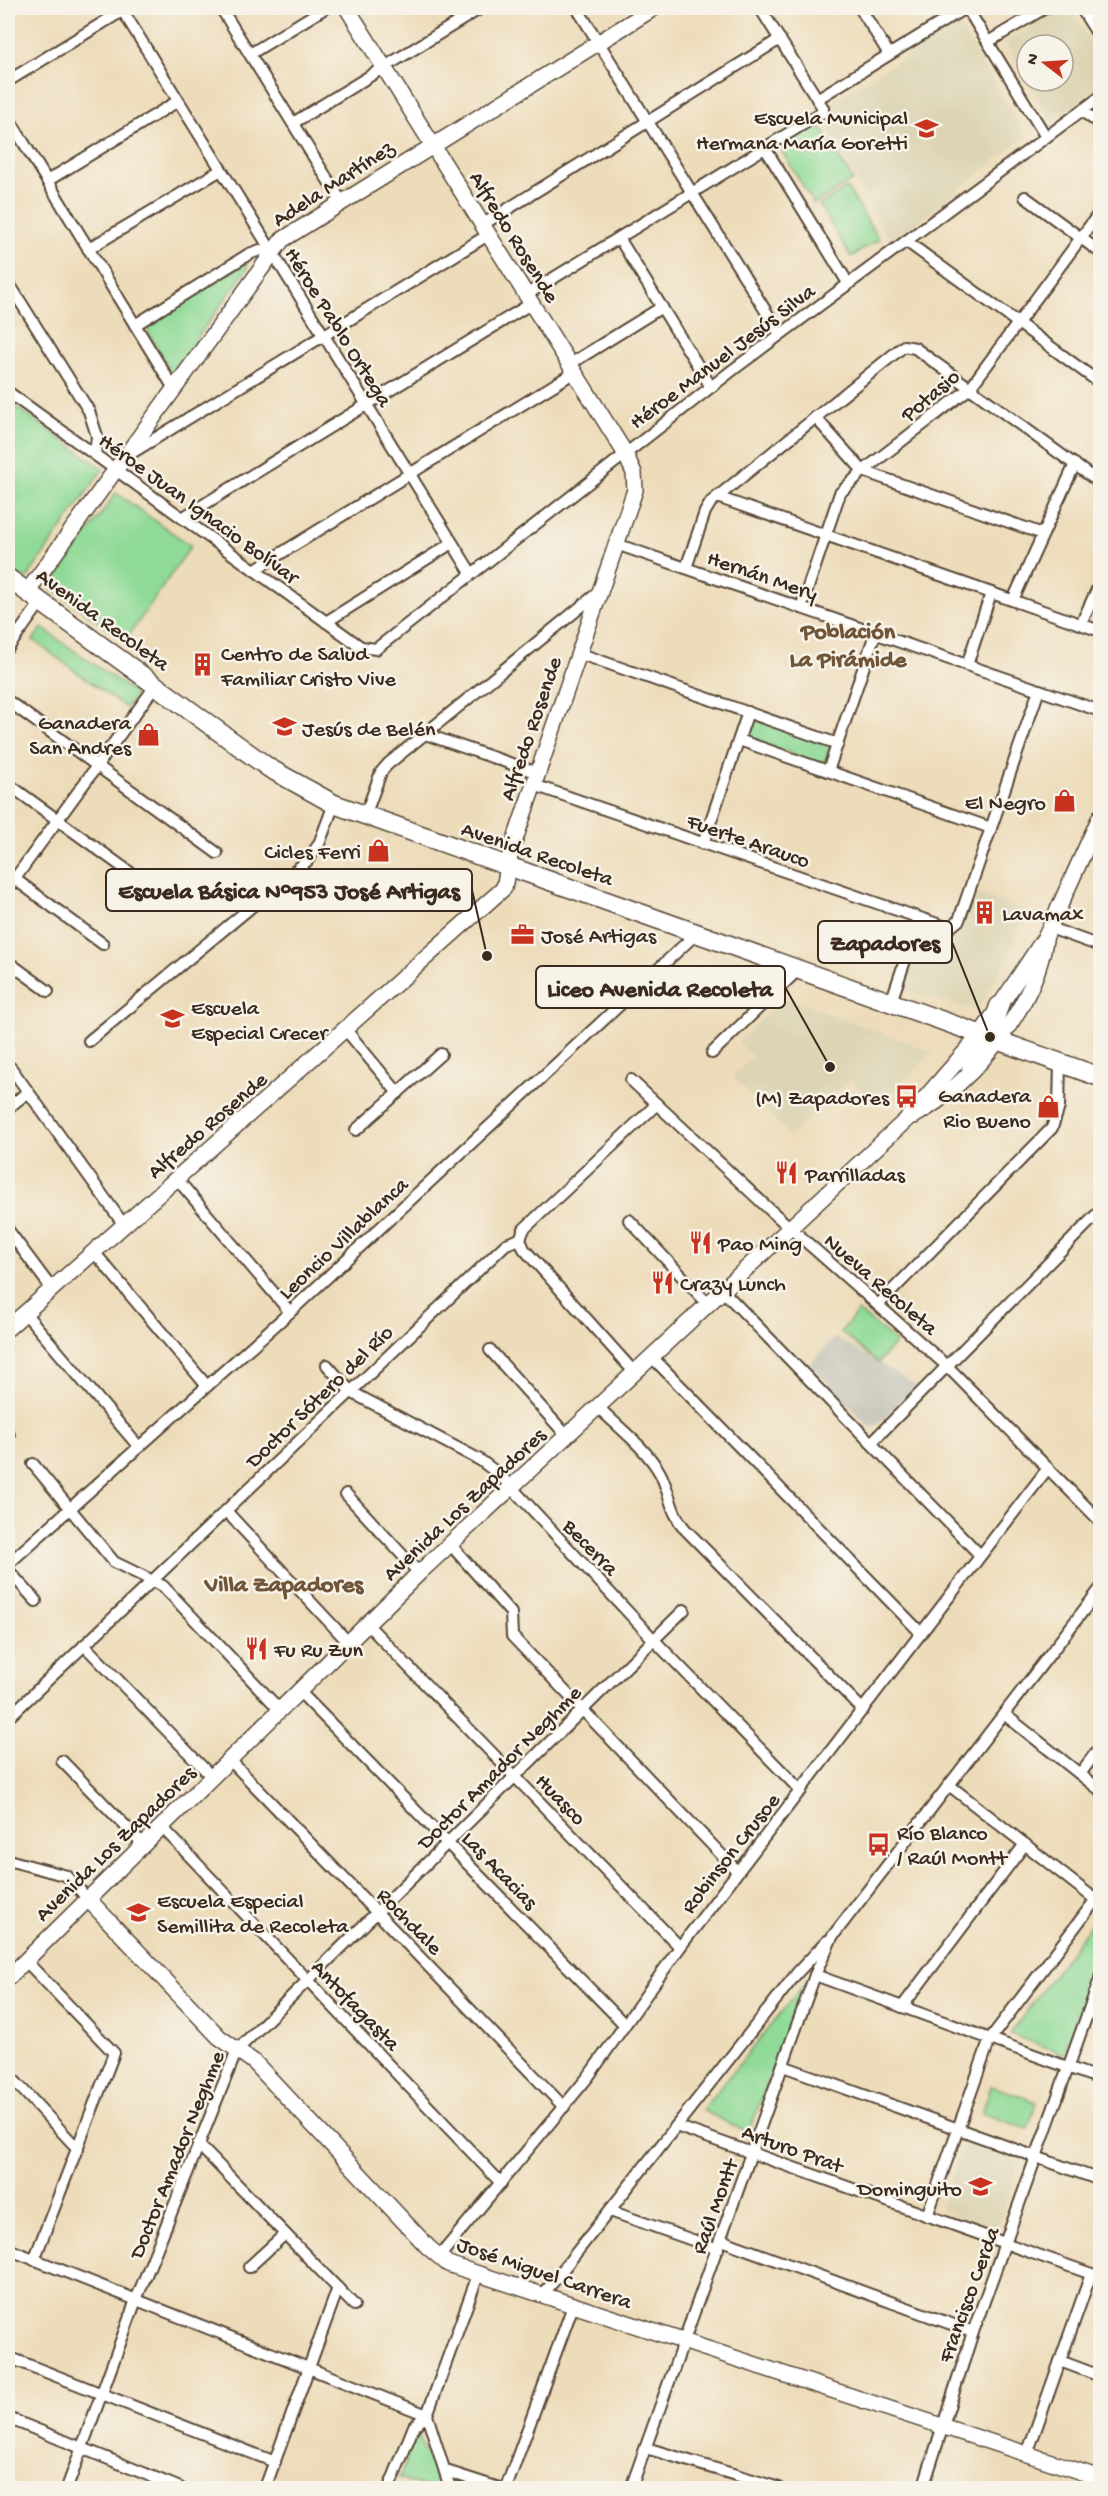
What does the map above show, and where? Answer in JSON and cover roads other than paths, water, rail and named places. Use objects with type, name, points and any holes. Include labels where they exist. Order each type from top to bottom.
[{"type":"main road","name":"Avenida Recoleta","points":[[8,578],[269,768],[334,804],[1101,1077]]},
{"type":"main road","points":[[999,1006],[993,1025],[993,1031],[999,1040]]},
{"type":"main road","points":[[971,1070],[983,1049],[981,1034]]},
{"type":"street","points":[[8,81],[123,8]]},
{"type":"street","name":"Héroe Pablo Ortega","points":[[123,8],[178,101],[471,573]]},
{"type":"street","points":[[221,8],[341,201]]},
{"type":"street","points":[[250,54],[325,8]]},
{"type":"street","name":"Alfredo Rosende","points":[[8,1328],[497,897],[506,882],[508,867],[536,779],[635,490],[634,473],[625,453],[347,8]]},
{"type":"street","points":[[293,123],[481,8]]},
{"type":"street","points":[[577,8],[780,334]]},
{"type":"street","name":"Adela Martínez","points":[[34,597],[117,464],[271,251],[294,230],[654,8]]},
{"type":"street","points":[[182,518],[366,405],[619,238],[824,111],[760,8]]},
{"type":"street","points":[[860,8],[889,54]]},
{"type":"street","points":[[817,99],[966,8],[1046,137]]},
{"type":"street","points":[[988,42],[1045,8]]},
{"type":"street","points":[[1081,8],[1101,39]]},
{"type":"street","points":[[117,464],[324,336],[648,122],[780,39]]},
{"type":"street","name":"Héroe Manuel Jesús Silva","points":[[371,650],[381,647],[471,573],[780,334],[1101,97]]},
{"type":"street","points":[[46,181],[178,101]]},
{"type":"street","points":[[1082,111],[1101,124]]},
{"type":"street","points":[[8,117],[173,387]]},
{"type":"street","points":[[765,148],[848,284]]},
{"type":"street","points":[[88,249],[222,170]]},
{"type":"street","points":[[1025,197],[1101,252]]},
{"type":"street","name":"Potasio","points":[[801,608],[840,493],[863,471],[970,388],[1020,324],[1101,212]]},
{"type":"street","points":[[619,238],[711,387]]},
{"type":"street","points":[[906,241],[1101,382]]},
{"type":"street","points":[[135,325],[249,254],[260,250],[271,251]]},
{"type":"street","points":[[8,282],[11,296],[89,411],[98,436],[95,455]]},
{"type":"street","points":[[254,570],[409,474],[662,307]]},
{"type":"street","points":[[686,568],[705,512],[717,497],[901,348],[908,345],[1101,483]]},
{"type":"street","name":"Héroe Juan Ignacio Bolívar","points":[[8,392],[95,455],[117,464],[182,518],[326,622],[361,646],[371,650]]},
{"type":"street","points":[[815,417],[863,471],[1043,534]]},
{"type":"street","points":[[1013,600],[1075,464]]},
{"type":"street","points":[[717,497],[1101,631]]},
{"type":"street","points":[[326,622],[452,543]]},
{"type":"street","name":"Hernán Mery","points":[[616,544],[1101,711]]},
{"type":"street","points":[[1081,624],[1101,583]]},
{"type":"street","points":[[365,816],[385,767],[599,591]]},
{"type":"street","points":[[966,665],[991,592]]},
{"type":"street","points":[[8,648],[34,597]]},
{"type":"street","points":[[828,771],[875,634]]},
{"type":"street","points":[[578,653],[837,744]]},
{"type":"street","points":[[103,944],[10,880],[156,685]]},
{"type":"street","points":[[739,740],[991,828],[1039,690]]},
{"type":"street","points":[[8,700],[217,853]]},
{"type":"street","points":[[703,844],[748,712]]},
{"type":"street","name":"Fuerte Arauco","points":[[425,735],[703,844],[946,928],[952,928],[959,920],[991,828]]},
{"type":"street","points":[[8,784],[157,892]]},
{"type":"street","points":[[89,1041],[307,861],[319,844],[334,804]]},
{"type":"street","name":"Avenida Los Zapadores","points":[[8,1978],[419,1573],[906,1120],[981,1034],[1048,932],[1095,843],[1101,817]]},
{"type":"street","points":[[891,1002],[919,919]]},
{"type":"street","points":[[1048,932],[1101,946]]},
{"type":"street","name":"Avenida Los Zapadores","points":[[906,1120],[928,1108],[971,1070],[999,1040],[1035,973],[1048,932]]},
{"type":"street","name":"Leoncio Villablanca","points":[[8,1564],[290,1312],[697,933]]},
{"type":"street","points":[[8,962],[48,991]]},
{"type":"street","points":[[712,1053],[799,969]]},
{"type":"street","points":[[346,1030],[398,1093]]},
{"type":"street","points":[[356,1130],[441,1054]]},
{"type":"street","points":[[878,1305],[1049,1132],[1059,1107],[1060,1062]]},
{"type":"street","points":[[10,1068],[124,1225]]},
{"type":"street","name":"Nueva Recoleta","points":[[631,1080],[790,1228],[947,1366],[1101,1521]]},
{"type":"street","points":[[8,1108],[28,1092]]},
{"type":"street","name":"Doctor Sótero del Río","points":[[8,1718],[507,1244],[520,1239],[524,1229],[657,1104]]},
{"type":"street","points":[[177,1179],[290,1312]]},
{"type":"street","points":[[871,1443],[1101,1211]]},
{"type":"street","points":[[629,1220],[708,1304]]},
{"type":"street","points":[[8,1230],[52,1289]]},
{"type":"street","points":[[520,1239],[524,1249],[635,1373]]},
{"type":"street","points":[[94,1252],[207,1386]]},
{"type":"street","points":[[723,1290],[981,1555]]},
{"type":"street","points":[[25,1313],[139,1447]]},
{"type":"street","points":[[490,1350],[567,1436]]},
{"type":"street","points":[[652,1357],[921,1633]]},
{"type":"street","name":"Becerra","points":[[327,1365],[351,1392],[480,1460],[500,1475],[510,1489],[801,1791]]},
{"type":"street","points":[[598,1407],[654,1464],[662,1478],[674,1515],[685,1529],[862,1710]]},
{"type":"street","points":[[33,1464],[114,1562],[163,1586],[279,1709]]},
{"type":"street","name":"Robinson Crusoe","points":[[439,2257],[564,2107],[737,1871],[1048,1468]]},
{"type":"street","points":[[346,1494],[419,1573]]},
{"type":"street","points":[[226,1511],[348,1642]]},
{"type":"street","points":[[450,1544],[511,1613],[512,1636],[737,1871]]},
{"type":"street","points":[[8,1570],[36,1601]]},
{"type":"street","name":"Raúl Montt","points":[[542,2296],[797,1973],[832,1937],[1101,1589]]},
{"type":"street","name":"Doctor Amador Neghme","points":[[67,2488],[136,2300],[237,2050],[684,1610]]},
{"type":"street","name":"Huasco","points":[[366,1624],[680,1947]]},
{"type":"street","points":[[84,1645],[212,1777]]},
{"type":"street","name":"Las Acacias","points":[[299,1691],[624,2024]]},
{"type":"street","points":[[1004,1714],[1101,1790]]},
{"type":"street","points":[[1080,1774],[1101,1747]]},
{"type":"street","name":"Rochdale","points":[[230,1760],[564,2107]]},
{"type":"street","points":[[62,1761],[142,1844]]},
{"type":"street","points":[[927,2216],[990,2039],[1098,1897],[949,1785]]},
{"type":"street","name":"Antofagasta","points":[[161,1826],[501,2183]]},
{"type":"street","points":[[902,2007],[1025,1844]]},
{"type":"street","name":"José Miguel Carrera","points":[[8,1860],[67,1876],[219,2037],[254,2062],[439,2257],[478,2275],[1101,2478]]},
{"type":"street","name":"Raúl Montt","points":[[632,2488],[815,1975],[832,1937]]},
{"type":"street","points":[[25,1960],[114,2053],[34,2260]]},
{"type":"street","points":[[815,1975],[1101,2079]]},
{"type":"street","name":"Francisco Cerda","points":[[923,2488],[973,2332],[1101,1979]]},
{"type":"street","points":[[783,2066],[1101,2180]]},
{"type":"street","points":[[8,2074],[78,2149]]},
{"type":"street","name":"Arturo Prat","points":[[676,2126],[1096,2276]]},
{"type":"street","points":[[198,2144],[354,2305]]},
{"type":"street","points":[[610,2211],[720,2244],[973,2332]]},
{"type":"street","points":[[249,2267],[285,2234]]},
{"type":"street","points":[[8,2249],[427,2415],[450,2488]]},
{"type":"street","points":[[390,2488],[414,2426],[427,2415],[478,2275]]},
{"type":"street","points":[[1027,2454],[1060,2361],[1096,2276]]},
{"type":"street","points":[[265,2488],[338,2288]]},
{"type":"street","points":[[506,2488],[573,2306]]},
{"type":"street","points":[[8,2357],[274,2462]]},
{"type":"street","points":[[1060,2361],[1101,2376]]},
{"type":"street","points":[[8,2418],[180,2488]]},
{"type":"street","points":[[646,2448],[779,2488]]},
{"type":"street","points":[[446,2470],[499,2488]]},
{"type":"place","name":"Escuela Municipal Hermana María Goretti","points":[[926,129]]},
{"type":"place","name":"Centro de Salud Familiar Cristo Vive","points":[[203,665]]},
{"type":"place","name":"Jesús de Belén","points":[[284,727]]},
{"type":"place","name":"Ganadera San Andres","points":[[149,734]]},
{"type":"place","name":"El Negro","points":[[1064,801]]},
{"type":"place","name":"Cicles Ferri","points":[[379,850]]},
{"type":"place","name":"Lavamax","points":[[984,912]]},
{"type":"place","name":"José Artigas","points":[[523,934]]},
{"type":"place","name":"Escuela Básica N°953 José Artigas","points":[[487,956]]},
{"type":"place","name":"Escuela Especial Crecer","points":[[173,1019]]},
{"type":"place","name":"Zapadores","points":[[990,1037]]},
{"type":"place","name":"Liceo Avenida Recoleta","points":[[830,1067]]},
{"type":"place","name":"(M) Zapadores","points":[[907,1096]]},
{"type":"place","name":"Ganadera Rio Bueno","points":[[1049,1107]]},
{"type":"place","name":"Parrilladas","points":[[787,1173]]},
{"type":"place","name":"Pao Ming","points":[[700,1242]]},
{"type":"place","name":"Crazy Lunch","points":[[662,1282]]},
{"type":"place","name":"Fu Ru Zun","points":[[256,1648]]},
{"type":"place","name":"Río Blanco / Raúl Montt","points":[[879,1844]]},
{"type":"place","name":"Escuela Especial Semillita de Recoleta","points":[[139,1912]]},
{"type":"place","name":"Dominguito","points":[[980,2187]]},
{"type":"district","name":"Población La Pirámide","points":[[848,644]]},
{"type":"district","name":"Villa Zapadores","points":[[284,1583]]}]
